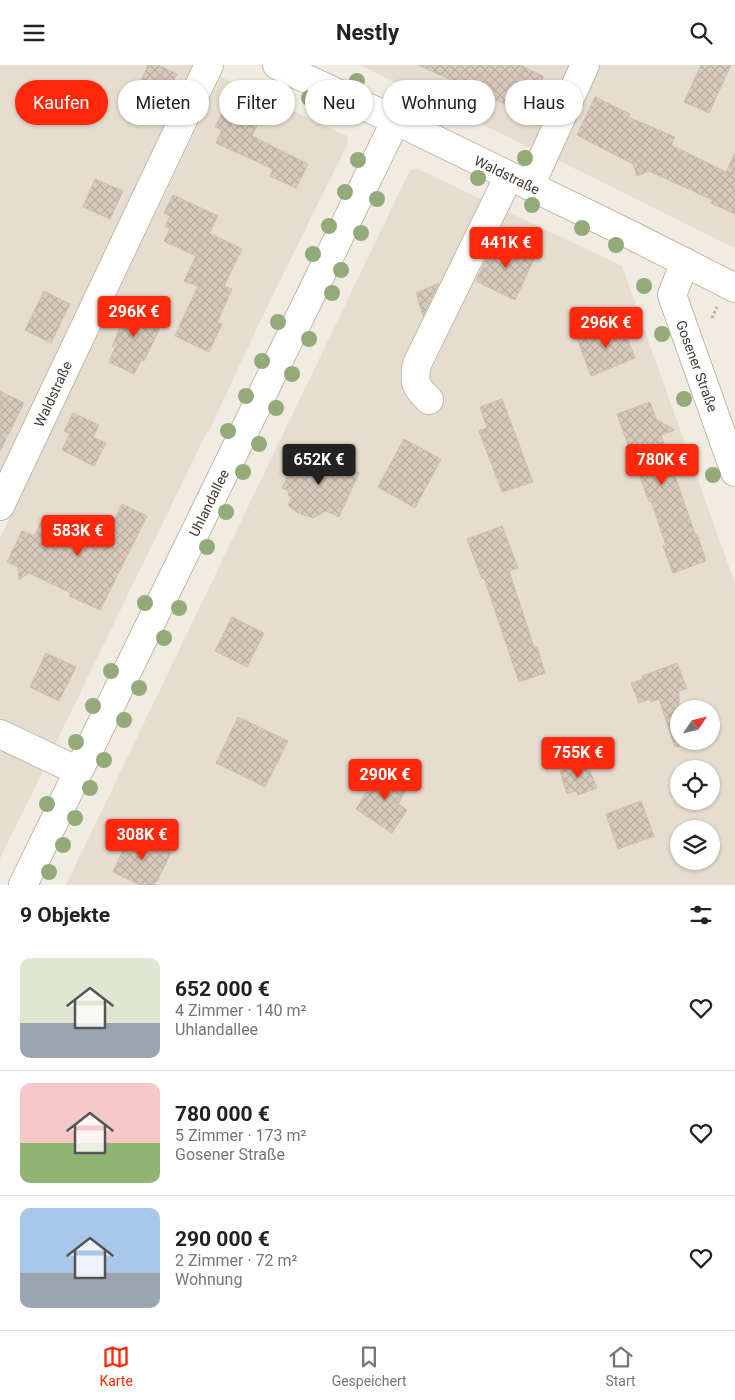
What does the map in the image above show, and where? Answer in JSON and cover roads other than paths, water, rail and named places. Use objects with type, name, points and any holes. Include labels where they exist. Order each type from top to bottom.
[{"type":"street","name":"Waldstraße","points":[[0,506],[209,65]]},
{"type":"street","name":"Waldstraße","points":[[278,65],[383,114]]},
{"type":"street","points":[[429,400],[418,389],[415,377],[417,364],[585,65]]},
{"type":"street","name":"Uhlandallee","points":[[23,885],[394,125]]},
{"type":"street","name":"Waldstraße","points":[[406,125],[735,288]]},
{"type":"street","name":"Gosener Straße","points":[[685,262],[672,295],[735,471]]},
{"type":"street","points":[[0,734],[78,771]]}]
